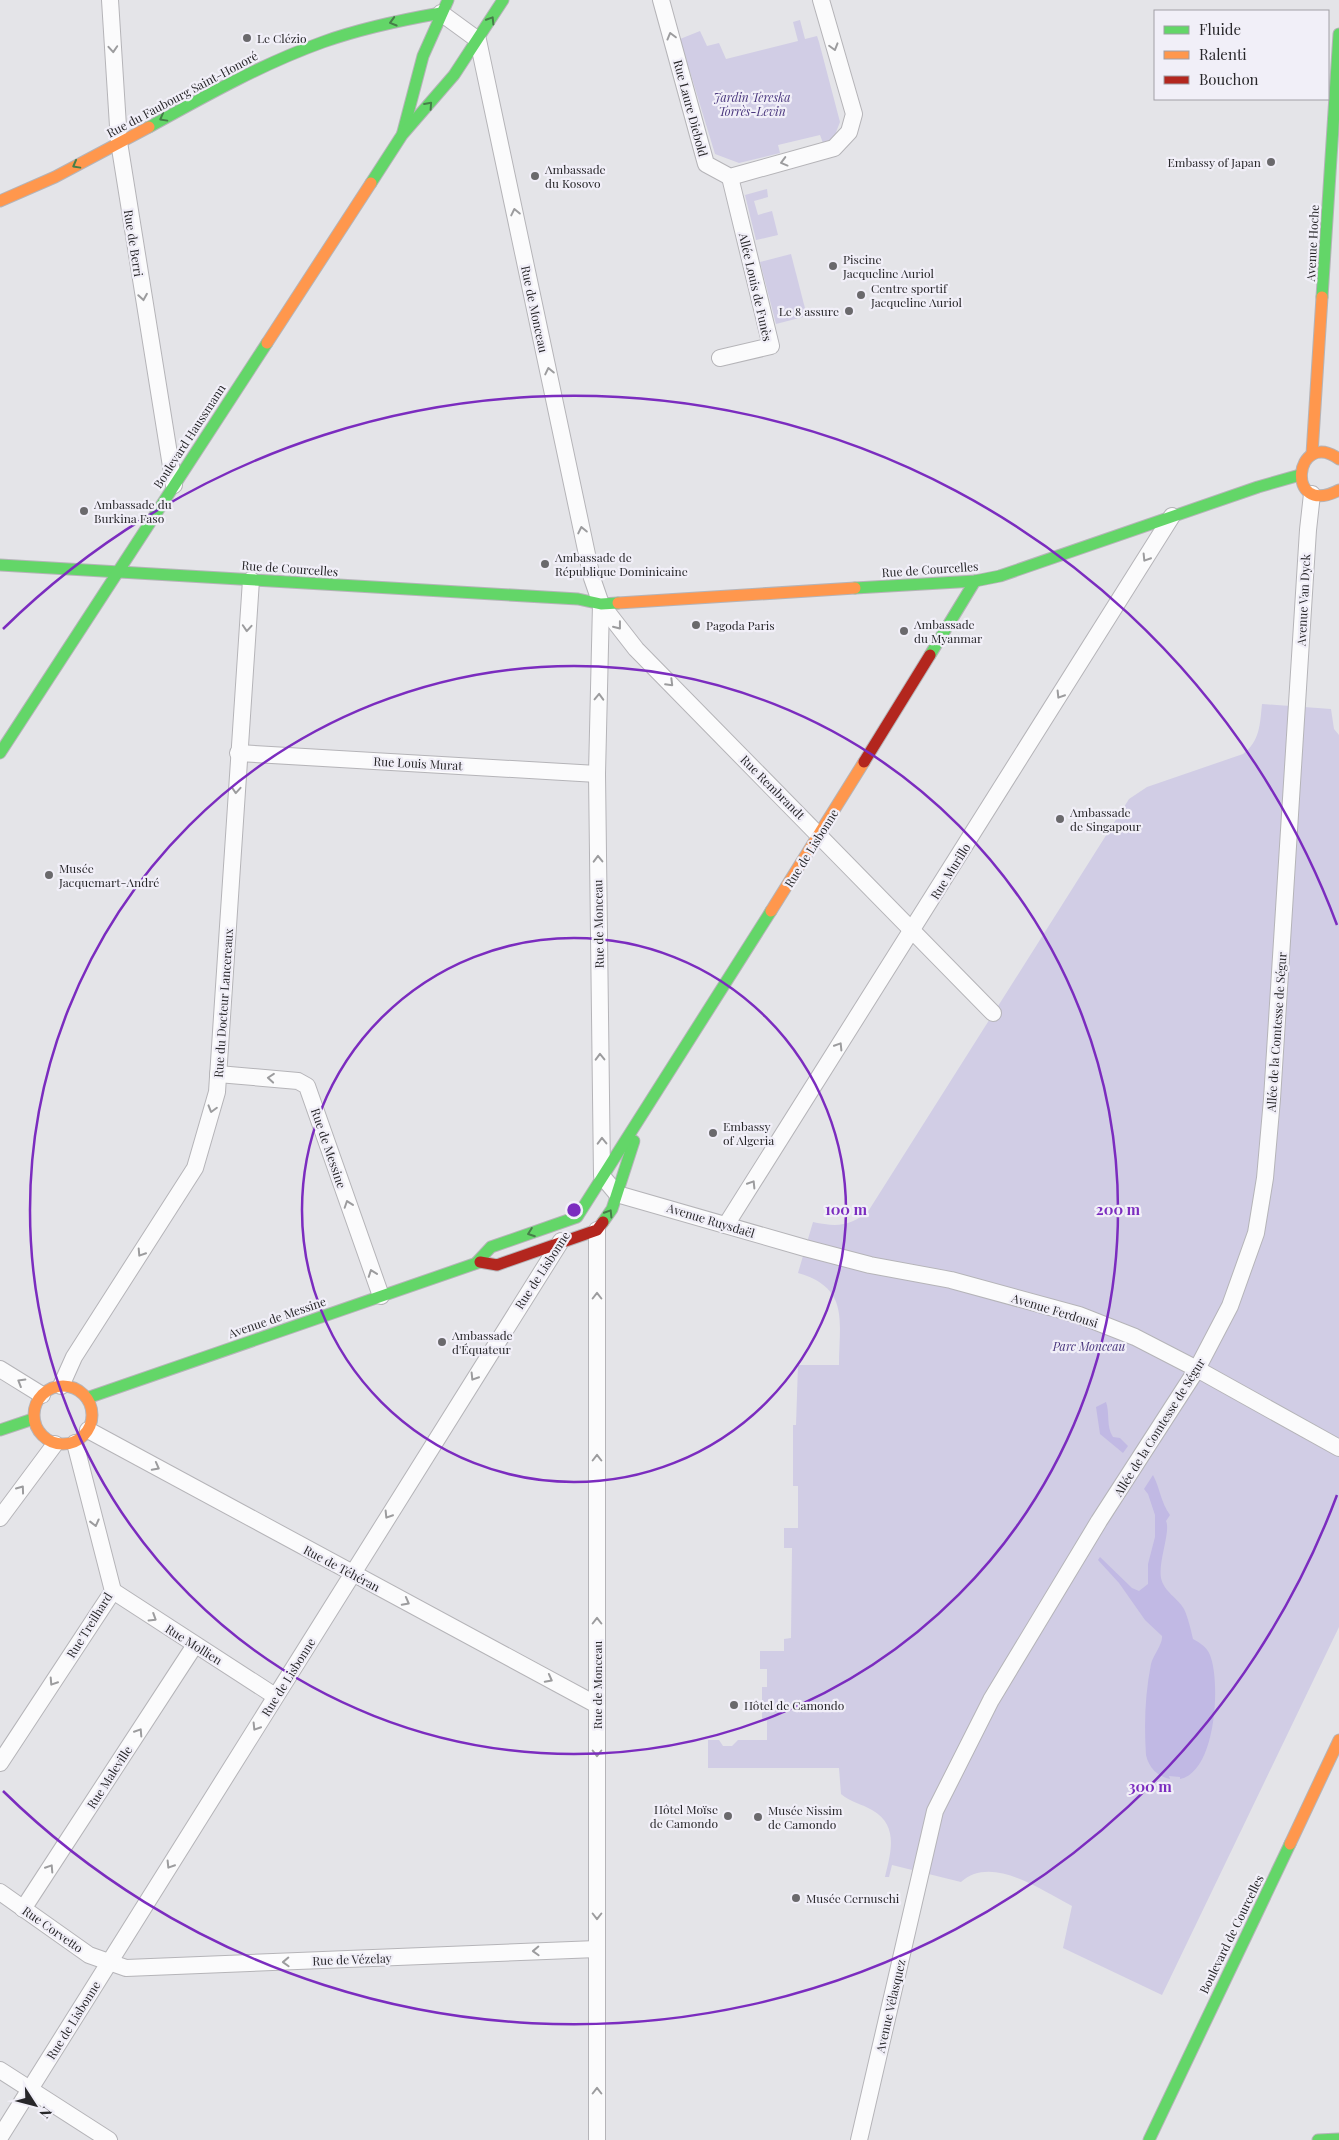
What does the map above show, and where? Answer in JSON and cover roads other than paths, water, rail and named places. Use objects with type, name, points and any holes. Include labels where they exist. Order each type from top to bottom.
[{"type":"street","name":"Rue de Berri","points":[[110,0],[119,142],[163,428],[174,485]]},
{"type":"street","name":"Boulevard Haussmann","points":[[0,753],[402,135],[449,83],[503,0]]},
{"type":"street","name":"Rue Laure Diebold","points":[[661,0],[706,164],[730,177]]},
{"type":"street","points":[[730,177],[834,148],[848,132],[854,114],[821,0]]},
{"type":"street","name":"Rue du Faubourg Saint-Honoré","points":[[0,201],[38,186],[234,80],[317,43],[444,6]]},
{"type":"street","name":"Boulevard Haussmann","points":[[402,135],[423,56],[444,6]]},
{"type":"street","points":[[444,6],[478,40]]},
{"type":"street","name":"Avenue Hoche","points":[[1312,454],[1339,34]]},
{"type":"street","name":"Rue de Monceau","points":[[478,40],[592,578],[601,604],[597,774],[602,1176]]},
{"type":"street","name":"Allée Louis de Funès","points":[[720,358],[771,346],[730,177]]},
{"type":"street","points":[[1339,459],[1326,452],[1312,454],[1302,464],[1300,475],[1304,487],[1312,494],[1327,497],[1339,490]]},
{"type":"street","name":"Rue de Courcelles","points":[[0,565],[578,600],[601,604],[976,581],[1000,576],[1172,516],[1300,475]]},
{"type":"street","name":"Avenue Van Dyck","points":[[1297,706],[1312,494]]},
{"type":"street","name":"Rue Murillo","points":[[726,1225],[1172,516]]},
{"type":"street","name":"Rue du Docteur Lancereaux","points":[[61,1386],[74,1358],[195,1168],[217,1092],[238,752],[252,580]]},
{"type":"street","name":"Rue de Lisbonne","points":[[0,2138],[576,1217],[820,835],[976,581]]},
{"type":"street","name":"Rue Rembrandt","points":[[601,604],[636,649],[993,1013]]},
{"type":"street","name":"Allée de la Comtesse de Ségur","points":[[921,1872],[935,1811],[991,1700],[1098,1522],[1198,1369],[1230,1306],[1256,1233],[1272,1099],[1297,706]]},
{"type":"street","name":"Rue Louis Murat","points":[[238,752],[597,774]]},
{"type":"street","name":"Rue de Messine","points":[[218,1074],[298,1081],[307,1086],[381,1296]]},
{"type":"street","name":"Rue de Lisbonne","points":[[597,1230],[612,1209],[643,1112]]},
{"type":"street","points":[[602,1176],[617,1194]]},
{"type":"street","name":"Avenue Ruysdaël","points":[[617,1194],[805,1248]]},
{"type":"street","name":"Avenue de Messine","points":[[87,1398],[477,1262],[491,1248],[576,1217]]},
{"type":"street","name":"Rue de Monceau","points":[[597,1230],[597,2140]]},
{"type":"street","name":"Avenue de Messine","points":[[477,1262],[497,1265],[597,1230]]},
{"type":"street","name":"Avenue Ferdousi","points":[[805,1248],[870,1265],[951,1280],[1078,1314],[1134,1337],[1198,1369],[1339,1448]]},
{"type":"street","points":[[0,1369],[42,1394]]},
{"type":"street","points":[[61,1386],[75,1388],[87,1398],[92,1413],[88,1430],[75,1443],[55,1444],[39,1434],[33,1419],[36,1402],[42,1394],[54,1387],[61,1386]]},
{"type":"street","points":[[0,1430],[33,1419]]},
{"type":"street","name":"Rue de Téhéran","points":[[88,1430],[597,1705]]},
{"type":"street","name":"Rue Treilhard","points":[[0,1763],[113,1592],[75,1443]]},
{"type":"street","points":[[0,1518],[55,1444]]},
{"type":"street","name":"Rue Mollien","points":[[113,1592],[275,1696]]},
{"type":"street","name":"Rue Maleville","points":[[24,1909],[195,1645]]},
{"type":"street","name":"Boulevard de Courcelles","points":[[1149,2140],[1339,1740]]},
{"type":"street","name":"Avenue Vélasquez","points":[[859,2140],[921,1872]]},
{"type":"street","name":"Rue Corvetto","points":[[0,1892],[89,1955],[108,1963]]},
{"type":"street","name":"Rue de Vézelay","points":[[108,1963],[126,1968],[597,1949]]},
{"type":"street","points":[[0,2070],[109,2140]]},
{"type":"street","points":[[1318,2140],[1339,2139]]},
{"type":"place","name":"Le Clézio","points":[[247,38]]},
{"type":"place","name":"Embassy of Japan","points":[[1271,162]]},
{"type":"place","name":"Ambassade du Kosovo","points":[[535,176]]},
{"type":"place","name":"Piscine Jacqueline Auriol","points":[[833,266]]},
{"type":"place","name":"Centre sportif Jacqueline Auriol","points":[[861,295]]},
{"type":"place","name":"Le 8 assure","points":[[849,311]]},
{"type":"place","name":"Ambassade du Burkina Faso","points":[[84,511]]},
{"type":"place","name":"Ambassade de République Dominicaine","points":[[545,564]]},
{"type":"place","name":"Pagoda Paris","points":[[696,625]]},
{"type":"place","name":"Ambassade du Myanmar","points":[[904,631]]},
{"type":"place","name":"Ambassade de Singapour","points":[[1060,819]]},
{"type":"place","name":"Musée Jacquemart-André","points":[[49,875]]},
{"type":"place","name":"Embassy of Algeria","points":[[713,1133]]},
{"type":"place","name":"Ambassade d'Équateur","points":[[442,1342]]},
{"type":"place","name":"Hôtel de Camondo","points":[[734,1705]]},
{"type":"place","name":"Hôtel Moïse de Camondo","points":[[728,1816]]},
{"type":"place","name":"Musée Nissim de Camondo","points":[[758,1817]]},
{"type":"place","name":"Musée Cernuschi","points":[[796,1898]]},
{"type":"park label","name":"Jardin Tereska Torrès-Levin","points":[[752,104]]},
{"type":"park label","name":"Parc Monceau","points":[[1089,1346]]}]
